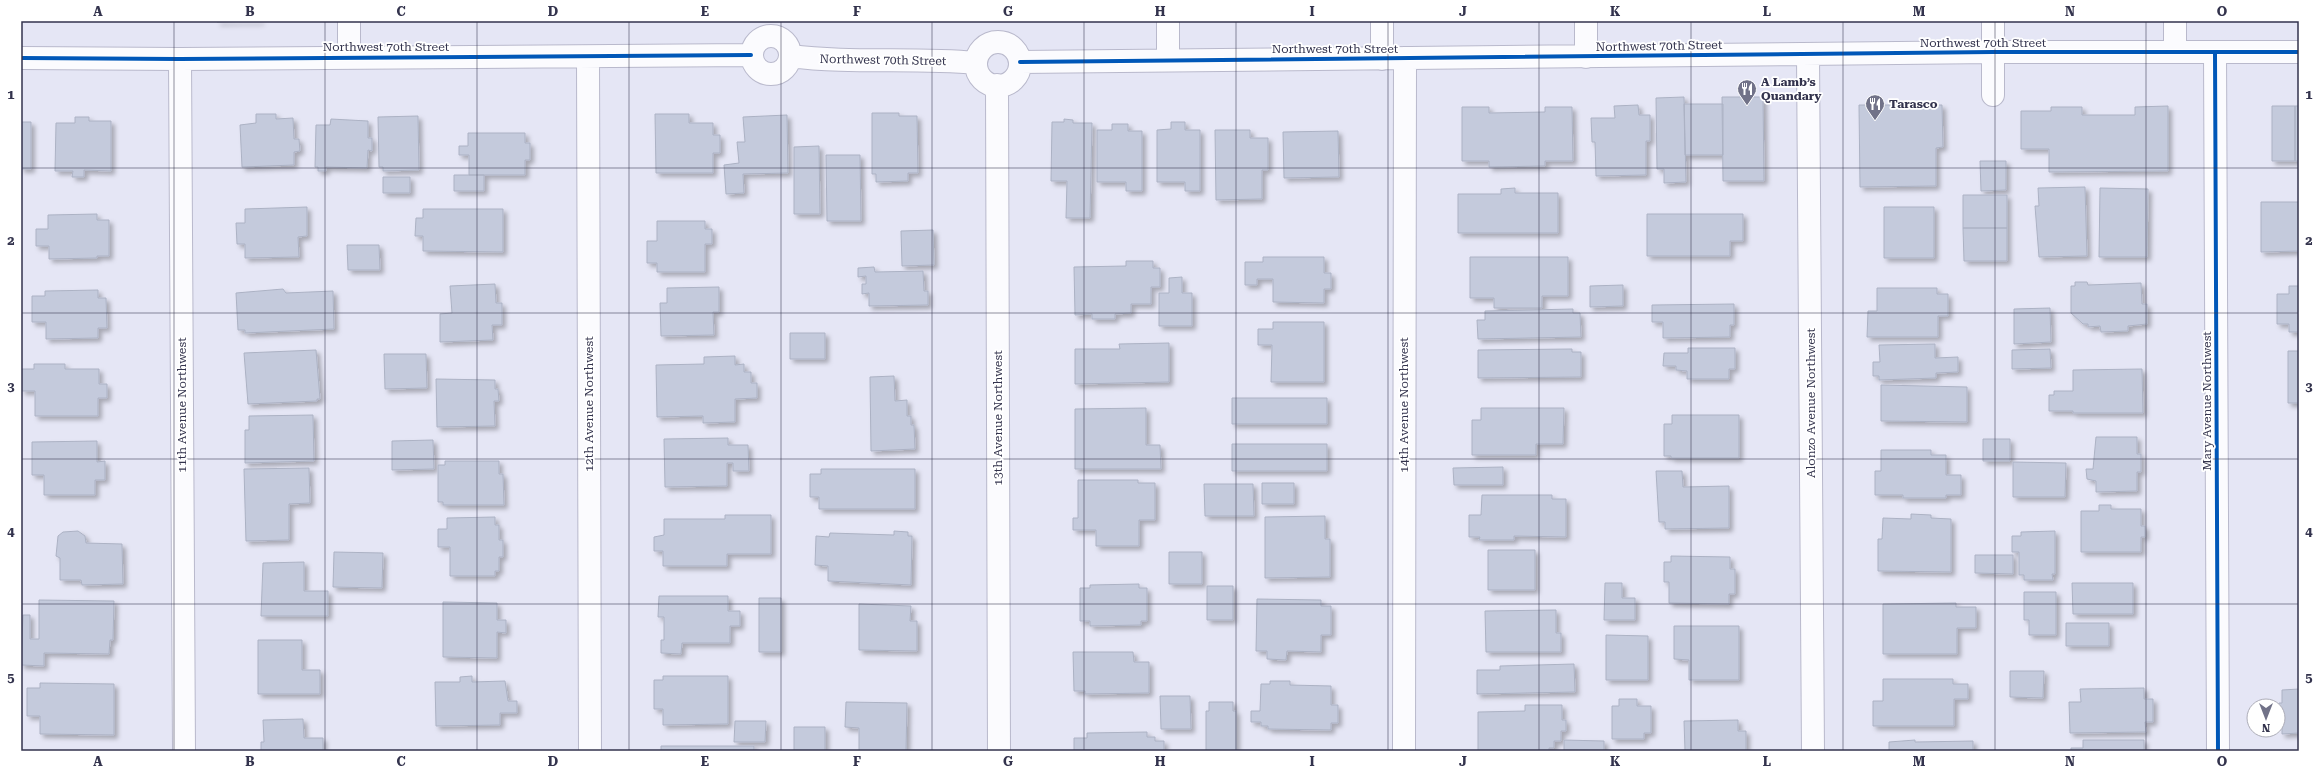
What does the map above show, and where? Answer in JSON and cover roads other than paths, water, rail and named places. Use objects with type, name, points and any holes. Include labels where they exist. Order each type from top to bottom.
[{"type":"street","points":[[349,21],[349,57]]},
{"type":"street","points":[[1168,21],[1168,60]]},
{"type":"street","points":[[1382,21],[1382,59]]},
{"type":"street","points":[[1586,21],[1586,57]]},
{"type":"street","points":[[1993,21],[1993,95]]},
{"type":"street","points":[[2175,21],[2175,52]]},
{"type":"street","points":[[770,28],[788,44],[790,56],[786,68],[774,74],[767,74],[756,67],[751,55],[755,43],[770,28]]},
{"type":"street","points":[[1000,42],[1012,47],[1017,52],[1020,62],[1018,73],[1014,79],[1008,83],[997,85],[986,82],[981,78],[976,63],[981,50],[986,45],[1000,42]]},
{"type":"street","name":"Northwest 70th Street","points":[[1020,62],[1993,52],[2299,52]]},
{"type":"street","name":"Mary Avenue Northwest","points":[[2215,52],[2218,751]]},
{"type":"street","name":"Northwest 70th Street","points":[[21,58],[588,58],[751,55]]},
{"type":"street","name":"Alonzo Avenue Northwest","points":[[1808,55],[1813,751]]},
{"type":"street","name":"Northwest 70th Street","points":[[790,56],[819,60],[949,60],[976,63]]},
{"type":"street","name":"12th Avenue Northwest","points":[[588,58],[590,751]]},
{"type":"street","name":"14th Avenue Northwest","points":[[1404,751],[1405,58]]},
{"type":"street","name":"11th Avenue Northwest","points":[[180,59],[184,751]]},
{"type":"street","name":"13th Avenue Northwest","points":[[997,85],[999,751]]},
{"type":"place","name":"A Lamb’s Quandary","points":[[1747,106]]},
{"type":"place","name":"Tarasco","points":[[1875,121]]}]
